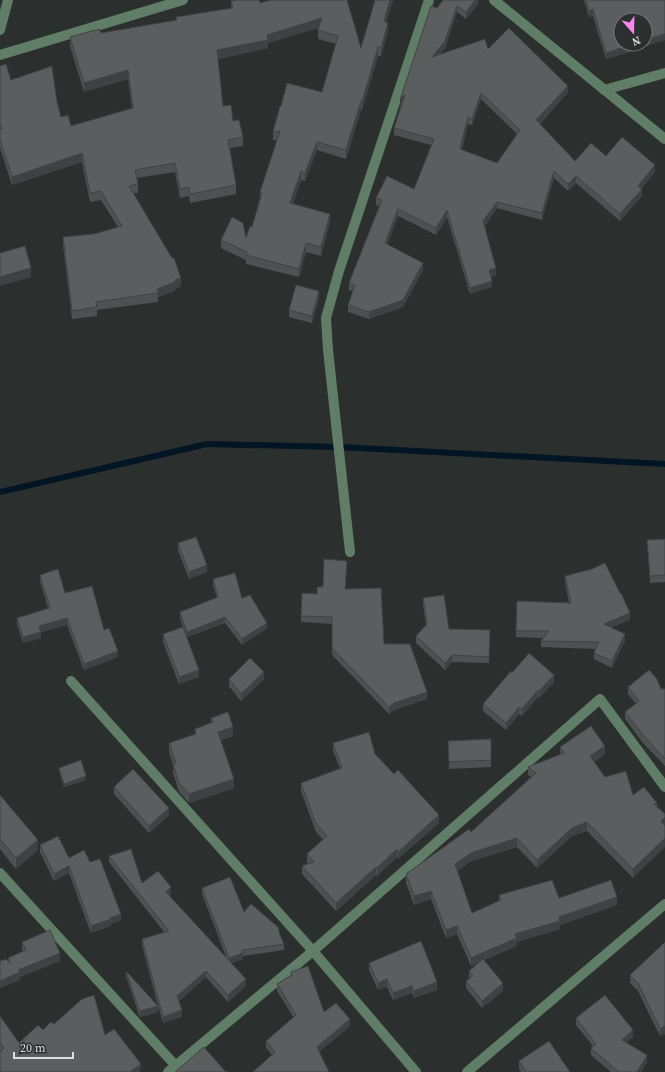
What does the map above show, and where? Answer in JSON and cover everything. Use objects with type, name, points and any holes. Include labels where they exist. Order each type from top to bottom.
[{"type":"street","points":[[0,30],[8,0]]},
{"type":"street","points":[[0,55],[183,0]]},
{"type":"street","points":[[350,552],[328,350],[326,318],[429,0]]},
{"type":"street","points":[[494,0],[665,139]]},
{"type":"street","points":[[604,90],[665,73]]},
{"type":"street","points":[[71,681],[313,951],[416,1072]]},
{"type":"street","points":[[0,873],[172,1069],[313,951],[600,699],[665,786]]},
{"type":"street","points":[[467,1072],[665,904]]},
{"type":"building","points":[[259,0],[260,3],[271,0],[347,0],[361,48],[375,0],[390,0],[384,21],[388,23],[381,48],[378,47],[346,150],[317,142],[305,173],[301,171],[290,203],[330,214],[321,247],[306,243],[299,269],[246,255],[247,252],[221,240],[232,217],[243,223],[246,238],[250,226],[252,227],[262,193],[260,192],[280,131],[273,132],[287,83],[322,92],[338,36],[318,30],[322,18],[267,35],[268,40],[217,50],[223,106],[231,105],[233,121],[239,120],[243,137],[228,140],[236,185],[190,194],[189,187],[180,189],[175,163],[135,170],[138,184],[129,186],[172,258],[174,258],[181,278],[157,289],[158,293],[96,302],[97,307],[72,311],[63,237],[94,234],[122,226],[101,191],[90,193],[82,153],[12,177],[0,140],[0,129],[2,129],[0,124],[0,66],[6,64],[11,80],[52,66],[57,102],[61,117],[68,115],[71,126],[133,108],[128,70],[84,83],[70,37],[99,29],[101,33],[177,20],[176,17],[233,8],[231,1]]},
{"type":"building","points":[[443,0],[475,0],[466,12],[457,6],[445,41],[432,57],[485,39],[488,49],[509,28],[568,86],[536,120],[575,161],[591,143],[606,156],[622,137],[655,165],[638,186],[642,189],[620,214],[576,176],[568,184],[554,171],[542,213],[497,202],[483,221],[496,268],[489,270],[492,281],[470,288],[447,210],[436,228],[398,209],[385,243],[423,263],[403,300],[369,312],[348,305],[355,285],[349,283],[382,200],[376,198],[387,176],[414,189],[434,139],[394,128],[405,94],[400,100],[431,6],[437,8]],"holes":[[[481,93],[520,130],[497,163],[460,149],[468,117],[472,119]]]},
{"type":"building","points":[[586,0],[665,0],[665,34],[653,38],[653,12],[613,12],[613,51],[606,53],[593,9],[589,11]]},
{"type":"building","points":[[25,246],[31,268],[0,277],[0,253]]},
{"type":"building","points":[[296,285],[319,291],[312,316],[289,310]]},
{"type":"building","points":[[196,537],[207,565],[189,572],[178,543]]},
{"type":"building","points":[[665,539],[665,575],[650,576],[647,540]]},
{"type":"building","points":[[324,559],[347,561],[345,589],[381,588],[384,644],[410,644],[427,692],[394,703],[389,707],[332,648],[332,617],[301,616],[302,593],[317,594],[317,587],[323,587]]},
{"type":"building","points":[[605,563],[630,613],[604,624],[625,634],[612,661],[594,653],[599,642],[541,641],[549,631],[516,631],[517,601],[571,603],[565,576],[592,569]]},
{"type":"building","points":[[58,569],[65,593],[92,586],[104,630],[109,628],[118,651],[84,664],[67,618],[39,626],[41,632],[23,637],[17,618],[50,608],[40,575]]},
{"type":"building","points":[[235,573],[242,598],[250,595],[267,623],[242,639],[225,617],[187,632],[180,612],[218,597],[213,579]]},
{"type":"building","points":[[444,595],[449,629],[490,630],[489,657],[452,655],[445,663],[416,636],[427,624],[423,598]]},
{"type":"building","points":[[183,627],[199,670],[179,677],[163,634]]},
{"type":"building","points":[[529,653],[554,675],[539,691],[538,690],[522,709],[519,707],[506,723],[483,704],[511,671],[512,673]]},
{"type":"building","points":[[250,658],[264,672],[241,694],[229,679]]},
{"type":"building","points":[[649,670],[657,679],[661,689],[665,689],[665,759],[625,712],[639,701],[628,687]]},
{"type":"building","points":[[228,712],[233,727],[218,732],[234,779],[189,794],[179,783],[173,764],[176,763],[169,743],[196,734],[195,729],[213,722],[211,718]]},
{"type":"building","points":[[591,726],[605,746],[590,756],[605,777],[626,771],[633,795],[644,787],[657,803],[654,804],[665,814],[665,817],[661,821],[665,826],[665,838],[633,869],[587,822],[572,828],[537,860],[517,838],[471,853],[455,864],[472,913],[501,900],[499,895],[552,880],[559,898],[611,880],[617,897],[559,917],[560,921],[515,934],[517,938],[471,958],[457,926],[446,930],[431,891],[414,896],[406,874],[469,829],[471,832],[536,773],[528,767],[564,753],[560,747]]},
{"type":"building","points":[[369,732],[375,754],[394,774],[398,770],[439,815],[398,852],[397,849],[336,903],[302,866],[314,862],[307,854],[327,836],[316,824],[301,783],[342,768],[333,743]]},
{"type":"building","points":[[491,739],[491,760],[449,762],[448,741]]},
{"type":"building","points":[[81,760],[86,776],[64,784],[59,768]]},
{"type":"building","points":[[133,769],[169,808],[149,826],[114,787]]},
{"type":"building","points":[[0,795],[38,840],[16,858],[0,839]]},
{"type":"building","points":[[58,836],[69,858],[84,850],[90,862],[100,859],[121,914],[91,926],[69,866],[54,874],[40,845]]},
{"type":"building","points":[[131,849],[142,883],[158,871],[171,887],[166,892],[246,979],[228,995],[206,971],[177,996],[182,1010],[163,1017],[142,939],[169,931],[109,856]]},
{"type":"building","points":[[230,877],[244,912],[251,904],[278,927],[284,944],[242,950],[243,953],[229,958],[202,888]]},
{"type":"building","points":[[50,930],[60,953],[18,970],[20,972],[0,981],[0,961],[6,959],[11,964],[8,958],[26,950],[22,942]]},
{"type":"building","points":[[421,941],[437,982],[414,991],[412,986],[393,993],[387,979],[378,983],[369,963]]},
{"type":"building","points":[[665,942],[665,1026],[660,1029],[638,983],[630,975]]},
{"type":"building","points":[[483,959],[503,983],[482,1001],[466,981],[473,976],[469,971]]},
{"type":"building","points":[[308,966],[324,1012],[336,1003],[350,1019],[317,1047],[329,1072],[253,1072],[275,1052],[266,1041],[296,1015],[277,984],[292,975],[291,972]]},
{"type":"building","points":[[126,971],[158,1006],[139,1010]]},
{"type":"building","points":[[94,995],[105,1035],[114,1029],[141,1064],[130,1072],[0,1072],[0,1052],[4,1048],[0,1043],[0,1016],[19,1043],[38,1025],[43,1030],[51,1022],[54,1024],[82,999]]},
{"type":"building","points":[[605,995],[633,1030],[622,1040],[647,1055],[637,1072],[619,1072],[591,1048],[596,1044],[576,1018]]},
{"type":"building","points":[[549,1041],[570,1072],[526,1072],[519,1061]]},
{"type":"building","points":[[204,1047],[226,1072],[175,1072]]},
{"type":"waterway","points":[[0,492],[207,444],[337,447]]},
{"type":"waterway","points":[[340,447],[665,464]]}]
